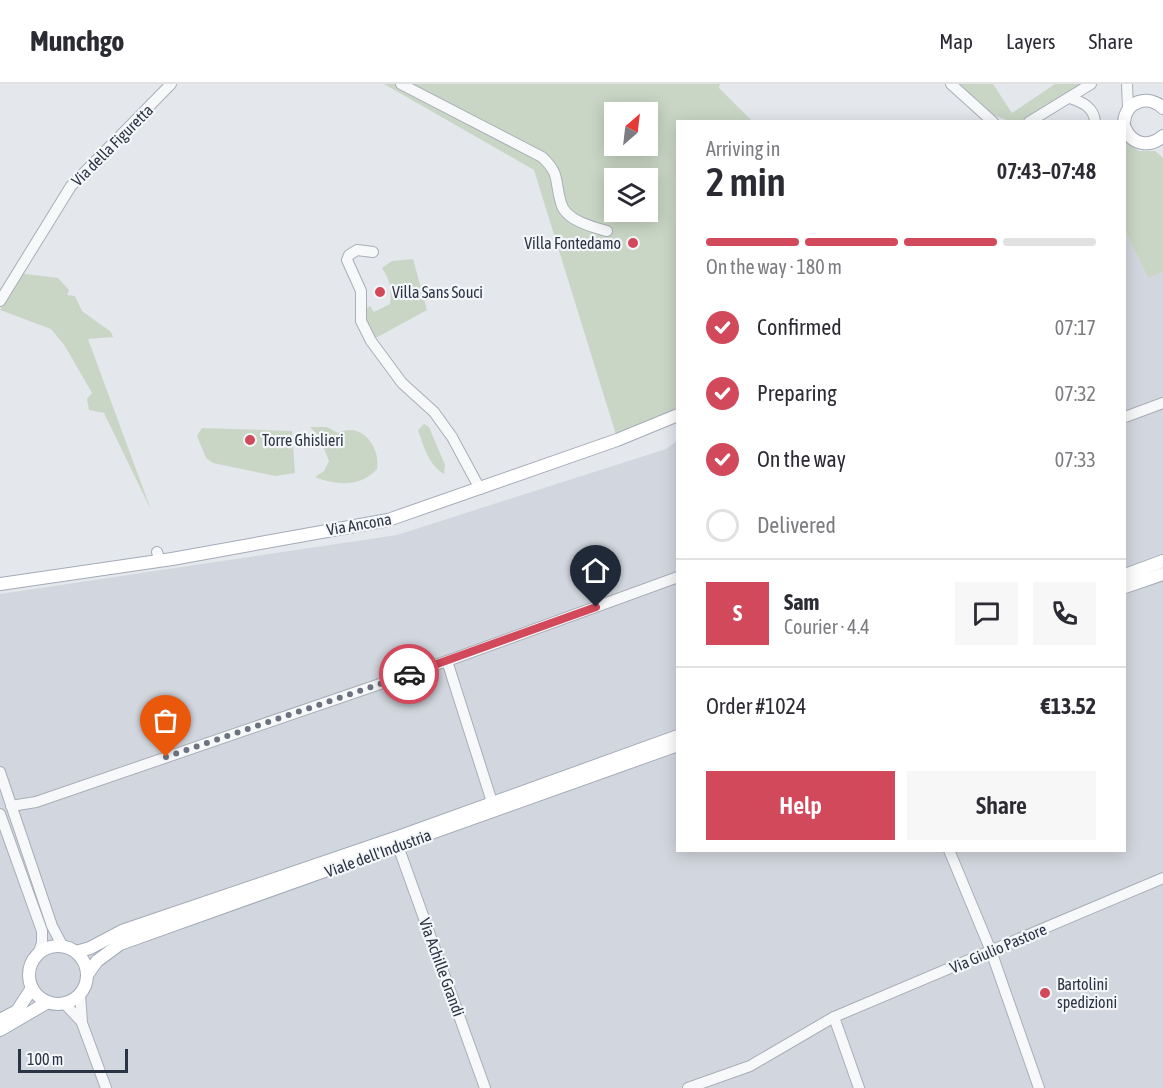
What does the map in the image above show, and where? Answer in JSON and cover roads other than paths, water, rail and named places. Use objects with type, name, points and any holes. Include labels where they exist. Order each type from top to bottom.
[{"type":"main road","points":[[1125,120],[1128,109],[1133,104],[1146,100],[1162,106]]},
{"type":"main road","points":[[1126,133],[1141,143],[1152,143],[1163,136]]},
{"type":"main road","points":[[1152,143],[1163,150]]},
{"type":"main road","name":"Via Ancona","points":[[0,586],[158,556],[388,520],[480,489],[676,416]]},
{"type":"main road","points":[[1126,575],[1163,561]]},
{"type":"main road","points":[[1126,587],[1163,574]]},
{"type":"main road","name":"Viale dell'Industria","points":[[76,952],[90,948],[122,931],[401,836],[676,737]]},
{"type":"main road","name":"Viale dell'Industria","points":[[87,975],[97,961],[120,944],[676,746]]},
{"type":"main road","points":[[0,1020],[16,1011],[32,988],[30,970],[38,954],[46,949],[63,947],[76,952],[82,958],[87,975],[80,994],[64,1003],[48,1002],[0,1030]]},
{"type":"main road","points":[[32,988],[48,1002]]},
{"type":"street","name":"Via della Figuretta","points":[[0,301],[17,268],[71,186],[171,84]]},
{"type":"street","points":[[401,84],[542,157],[554,168],[561,205],[573,218],[607,231]]},
{"type":"street","points":[[951,84],[991,120]]},
{"type":"street","points":[[1032,120],[1091,84]]},
{"type":"street","points":[[1127,84],[1146,100]]},
{"type":"street","points":[[1127,84],[1128,109]]},
{"type":"street","points":[[1070,98],[1088,107],[1094,120]]},
{"type":"street","points":[[373,252],[357,250],[348,255],[347,260],[361,291],[361,321],[371,341],[402,383],[434,411],[452,437],[480,489]]},
{"type":"street","points":[[1126,417],[1163,403]]},
{"type":"street","points":[[13,810],[447,661],[676,578]]},
{"type":"street","points":[[447,661],[492,802]]},
{"type":"street","points":[[0,772],[52,926],[63,947]]},
{"type":"street","points":[[1,817],[42,931],[42,943],[38,954]]},
{"type":"street","name":"Via Achille Grandi","points":[[398,846],[485,1088]]},
{"type":"street","points":[[950,852],[991,951],[1039,1088]]},
{"type":"street","name":"Via Giulio Pastore","points":[[688,1088],[750,1066],[834,1017],[1163,878]]},
{"type":"street","points":[[80,994],[82,1023],[106,1088]]},
{"type":"street","points":[[64,1003],[82,1023]]},
{"type":"street","points":[[834,1017],[859,1088]]},
{"type":"place","name":"Villa Fontedamo","points":[[633,243]]},
{"type":"place","name":"Villa Sans Souci","points":[[380,292]]},
{"type":"place","name":"Torre Ghislieri","points":[[250,440]]},
{"type":"place","name":"Bartolini spedizioni","points":[[1045,993]]}]
